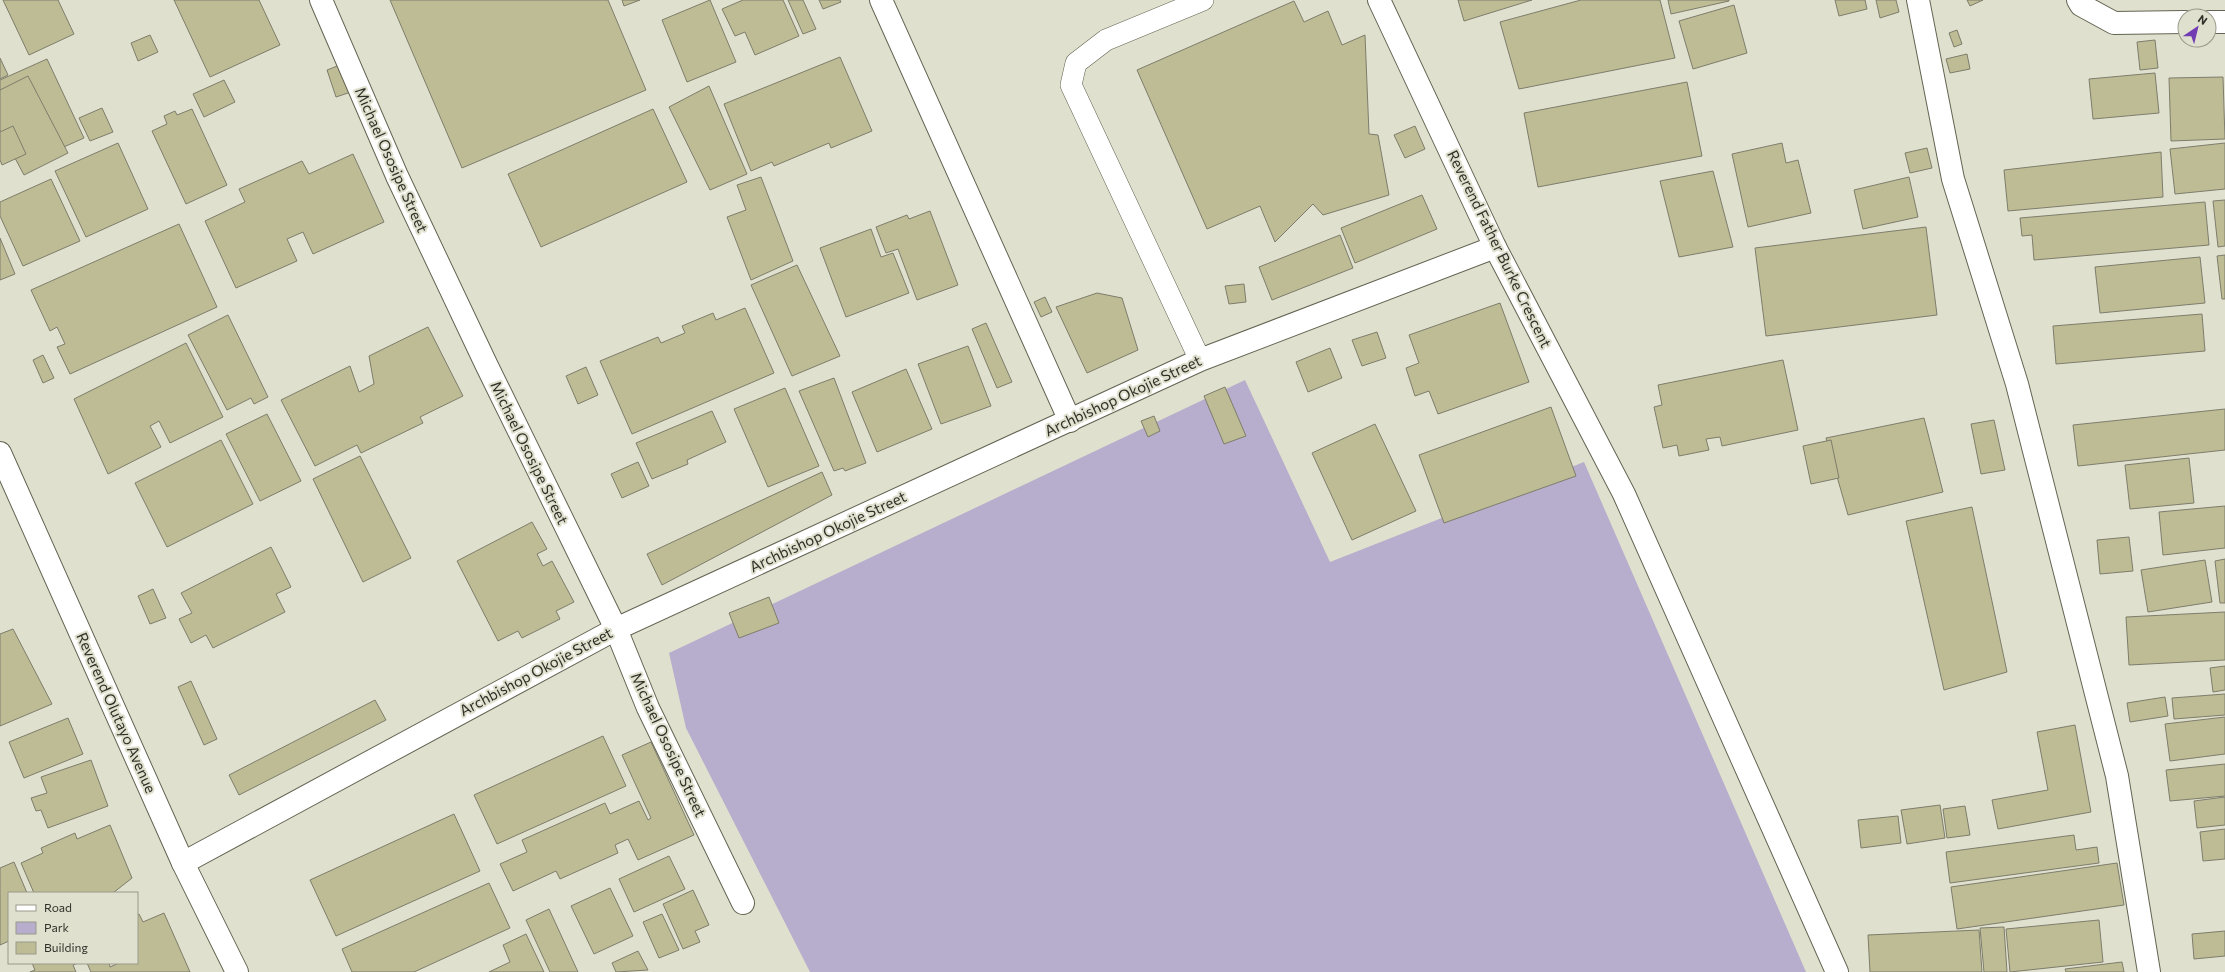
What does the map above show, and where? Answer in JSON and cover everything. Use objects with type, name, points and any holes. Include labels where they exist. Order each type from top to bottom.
[{"type":"street","name":"Michael Ososipe Street","points":[[321,0],[397,176],[486,364],[616,628],[648,708],[743,903]]},
{"type":"street","points":[[881,0],[1070,421]]},
{"type":"street","name":"Reverend Father Burke Crescent","points":[[1379,0],[1495,247],[1624,494],[1836,972]]},
{"type":"street","points":[[1918,0],[1953,179],[2019,391],[2117,776],[2149,972]]},
{"type":"street","points":[[2078,0],[2081,5],[2114,23],[2177,22]]},
{"type":"street","name":"Archbishop Okojie Street","points":[[183,863],[616,628],[1070,421],[1200,360],[1495,247]]},
{"type":"street","name":"Reverend Olutayo Avenue","points":[[0,453],[183,863],[236,972]]},
{"type":"lane","points":[[1200,360],[1071,85],[1076,63],[1106,40],[1203,0]]},
{"type":"green space","points":[[1245,380],[1330,562],[1584,462],[1806,972],[810,972],[686,728],[669,653]]},
{"type":"building","points":[[3,0],[58,0],[74,34],[29,55]]},
{"type":"building","points":[[174,0],[259,0],[280,45],[210,77]]},
{"type":"building","points":[[390,0],[608,0],[646,90],[462,168]]},
{"type":"building","points":[[622,0],[640,0],[624,6]]},
{"type":"building","points":[[710,0],[736,62],[687,82],[662,20]]},
{"type":"building","points":[[743,0],[783,0],[799,36],[755,55],[745,32],[735,36],[722,9]]},
{"type":"building","points":[[788,0],[803,0],[816,29],[803,34]]},
{"type":"building","points":[[819,0],[840,0],[841,2],[823,9]]},
{"type":"building","points":[[1458,0],[1532,0],[1464,21]]},
{"type":"building","points":[[1581,0],[1660,0],[1675,58],[1519,89],[1500,22]]},
{"type":"building","points":[[1668,0],[1729,0],[1729,1],[1671,14]]},
{"type":"building","points":[[1835,0],[1865,0],[1867,9],[1839,16]]},
{"type":"building","points":[[1876,0],[1896,0],[1899,12],[1880,18]]},
{"type":"building","points":[[1967,0],[1983,0],[1970,6]]},
{"type":"building","points":[[1294,1],[1304,22],[1328,11],[1342,45],[1365,35],[1369,134],[1378,135],[1389,195],[1323,215],[1313,204],[1275,242],[1260,206],[1207,229],[1137,70]]},
{"type":"building","points":[[1734,5],[1747,53],[1693,69],[1679,21]]},
{"type":"building","points":[[1957,30],[1962,44],[1954,47],[1949,33]]},
{"type":"building","points":[[150,35],[158,52],[138,61],[131,43]]},
{"type":"building","points":[[2155,40],[2158,68],[2140,70],[2137,42]]},
{"type":"building","points":[[1967,54],[1970,69],[1950,73],[1946,59]]},
{"type":"building","points":[[840,57],[872,131],[831,148],[829,143],[774,166],[772,162],[751,171],[724,104]]},
{"type":"building","points":[[0,58],[8,75],[0,79]]},
{"type":"building","points":[[47,59],[84,138],[57,150],[54,145],[30,156],[0,90],[0,80]]},
{"type":"building","points":[[345,63],[354,91],[336,97],[327,70]]},
{"type":"building","points":[[2155,73],[2159,113],[2093,119],[2089,79]]},
{"type":"building","points":[[28,76],[68,153],[24,175],[0,130],[0,90]]},
{"type":"building","points":[[2223,77],[2225,139],[2171,141],[2169,78]]},
{"type":"building","points":[[224,80],[235,102],[204,117],[193,94]]},
{"type":"building","points":[[1687,82],[1702,156],[1538,187],[1524,113]]},
{"type":"building","points":[[709,86],[747,174],[710,190],[669,107]]},
{"type":"building","points":[[102,108],[113,132],[90,141],[79,118]]},
{"type":"building","points":[[192,109],[227,185],[186,204],[152,131],[167,124],[164,116],[175,111],[177,115]]},
{"type":"building","points":[[653,109],[687,182],[541,247],[508,174]]},
{"type":"building","points":[[13,126],[26,154],[2,165],[0,160],[0,132]]},
{"type":"building","points":[[1415,126],[1425,149],[1405,158],[1394,135]]},
{"type":"building","points":[[118,143],[148,209],[86,237],[55,171]]},
{"type":"building","points":[[1782,143],[1786,163],[1798,160],[1811,213],[1748,227],[1732,154]]},
{"type":"building","points":[[2225,143],[2225,189],[2175,194],[2170,149]]},
{"type":"building","points":[[1927,148],[1932,168],[1910,173],[1905,153]]},
{"type":"building","points":[[2161,152],[2163,197],[2008,211],[2004,170]]},
{"type":"building","points":[[353,154],[384,222],[313,254],[303,232],[287,239],[297,261],[236,288],[205,221],[245,202],[239,189],[302,161],[309,174]]},
{"type":"building","points":[[1713,171],[1733,247],[1679,257],[1660,181]]},
{"type":"building","points":[[761,177],[793,261],[751,280],[727,217],[746,210],[737,185]]},
{"type":"building","points":[[1909,177],[1918,217],[1863,229],[1854,190]]},
{"type":"building","points":[[51,179],[80,241],[23,266],[0,216],[0,202]]},
{"type":"building","points":[[1422,195],[1437,229],[1355,263],[1341,228]]},
{"type":"building","points":[[2225,200],[2225,246],[2218,247],[2213,201]]},
{"type":"building","points":[[2205,202],[2209,245],[2034,260],[2032,235],[2022,236],[2020,218]]},
{"type":"building","points":[[930,211],[958,285],[917,300],[898,249],[886,253],[876,227],[907,215],[909,219]]},
{"type":"building","points":[[179,224],[217,307],[70,374],[57,347],[65,344],[57,327],[50,331],[31,290]]},
{"type":"building","points":[[1926,227],[1937,315],[1766,336],[1755,248]]},
{"type":"building","points":[[871,229],[881,257],[893,253],[909,293],[846,317],[820,248]]},
{"type":"building","points":[[1340,235],[1353,268],[1272,300],[1259,267]]},
{"type":"building","points":[[0,238],[15,274],[0,280]]},
{"type":"building","points":[[2225,255],[2225,299],[2222,299],[2217,256]]},
{"type":"building","points":[[2200,257],[2205,303],[2100,313],[2095,267]]},
{"type":"building","points":[[797,265],[840,356],[792,376],[751,285]]},
{"type":"building","points":[[1244,284],[1246,302],[1229,304],[1225,286]]},
{"type":"building","points":[[1097,293],[1122,298],[1138,350],[1087,373],[1056,307]]},
{"type":"building","points":[[1045,297],[1052,312],[1041,317],[1034,302]]},
{"type":"building","points":[[1500,303],[1529,382],[1438,414],[1429,391],[1415,396],[1406,368],[1419,363],[1409,335]]},
{"type":"building","points":[[745,308],[774,373],[632,434],[600,361],[658,337],[661,343],[685,333],[682,326],[713,313],[716,320]]},
{"type":"building","points":[[2202,314],[2205,351],[2056,364],[2053,326]]},
{"type":"building","points":[[228,315],[268,397],[254,404],[251,398],[227,410],[188,335]]},
{"type":"building","points":[[986,323],[1012,382],[997,388],[972,329]]},
{"type":"building","points":[[428,327],[463,396],[420,417],[423,423],[361,453],[357,445],[315,466],[281,400],[350,366],[359,392],[374,384],[369,356]]},
{"type":"building","points":[[1377,332],[1386,358],[1362,366],[1352,340]]},
{"type":"building","points":[[186,343],[223,417],[170,443],[159,421],[150,426],[161,447],[108,474],[74,399]]},
{"type":"building","points":[[968,346],[991,406],[941,424],[918,364]]},
{"type":"building","points":[[1330,348],[1342,378],[1308,392],[1296,362]]},
{"type":"building","points":[[43,355],[54,378],[43,383],[33,360]]},
{"type":"building","points":[[1783,360],[1798,430],[1722,446],[1720,437],[1706,439],[1709,450],[1679,456],[1677,445],[1663,448],[1654,407],[1662,405],[1658,385]]},
{"type":"building","points":[[586,367],[598,395],[578,404],[566,376]]},
{"type":"building","points":[[906,369],[932,429],[877,452],[852,392]]},
{"type":"building","points":[[834,378],[866,463],[845,471],[843,468],[834,471],[799,391]]},
{"type":"building","points":[[1225,387],[1246,436],[1224,444],[1204,396]]},
{"type":"building","points":[[785,388],[819,466],[768,487],[734,409]]},
{"type":"building","points":[[1551,407],[1576,476],[1444,523],[1419,455]]},
{"type":"building","points":[[2225,409],[2225,450],[2078,466],[2073,425]]},
{"type":"building","points":[[712,411],[726,442],[687,460],[688,464],[652,479],[636,443]]},
{"type":"building","points":[[267,414],[301,481],[260,501],[226,434]]},
{"type":"building","points":[[1154,416],[1160,431],[1148,437],[1141,421]]},
{"type":"building","points":[[1924,418],[1943,492],[1848,515],[1826,438]]},
{"type":"building","points":[[1994,420],[2005,470],[1981,474],[1971,424]]},
{"type":"building","points":[[1375,424],[1416,511],[1352,540],[1312,453]]},
{"type":"building","points":[[221,440],[253,504],[167,547],[135,483]]},
{"type":"building","points":[[1831,440],[1839,478],[1811,484],[1803,446]]},
{"type":"building","points":[[360,456],[411,558],[363,582],[313,479]]},
{"type":"building","points":[[2189,458],[2194,503],[2130,509],[2125,465]]},
{"type":"building","points":[[638,462],[649,486],[622,498],[611,474]]},
{"type":"building","points":[[822,472],[832,495],[662,585],[647,554]]},
{"type":"building","points":[[2225,506],[2225,548],[2163,555],[2159,512]]},
{"type":"building","points":[[1972,507],[2007,672],[1944,690],[1906,521]]},
{"type":"building","points":[[532,522],[547,549],[537,554],[543,566],[552,561],[574,602],[556,611],[560,619],[522,638],[518,631],[498,641],[457,561]]},
{"type":"building","points":[[2129,537],[2133,571],[2100,574],[2097,540]]},
{"type":"building","points":[[271,547],[291,587],[276,594],[285,612],[213,648],[206,635],[191,643],[179,619],[192,613],[181,593]]},
{"type":"building","points":[[2225,559],[2225,603],[2220,603],[2215,561]]},
{"type":"building","points":[[2205,560],[2212,602],[2148,612],[2141,570]]},
{"type":"building","points":[[153,589],[166,618],[150,624],[138,596]]},
{"type":"building","points":[[769,597],[779,623],[739,638],[729,613]]},
{"type":"building","points":[[2225,612],[2225,660],[2129,665],[2126,617]]},
{"type":"building","points":[[13,629],[52,704],[0,726],[0,634]]},
{"type":"building","points":[[2225,666],[2225,690],[2213,692],[2210,668]]},
{"type":"building","points":[[191,681],[217,739],[204,745],[178,687]]},
{"type":"building","points":[[2225,694],[2225,715],[2174,719],[2172,698]]},
{"type":"building","points":[[2165,697],[2168,716],[2130,722],[2127,703]]},
{"type":"building","points":[[375,700],[386,720],[239,795],[229,775]]},
{"type":"building","points":[[2225,717],[2225,754],[2170,761],[2165,724]]},
{"type":"building","points":[[68,718],[83,754],[24,778],[9,742]]},
{"type":"building","points":[[2075,725],[2091,812],[1998,829],[1992,800],[2048,790],[2037,732]]},
{"type":"building","points":[[603,736],[626,786],[497,844],[474,795]]},
{"type":"building","points":[[651,742],[694,835],[638,860],[628,839],[615,845],[618,853],[560,879],[556,871],[513,891],[500,864],[527,852],[522,840],[605,803],[610,814],[639,801],[648,820],[651,818],[622,755]]},
{"type":"building","points":[[91,760],[108,806],[48,828],[41,810],[36,811],[31,798],[47,793],[41,777]]},
{"type":"building","points":[[2225,764],[2225,796],[2170,801],[2166,770]]},
{"type":"building","points":[[2225,797],[2225,825],[2197,828],[2194,801]]},
{"type":"building","points":[[1940,805],[1945,838],[1907,844],[1901,810]]},
{"type":"building","points":[[1965,806],[1970,835],[1947,838],[1943,809]]},
{"type":"building","points":[[454,814],[480,871],[336,936],[310,880]]},
{"type":"building","points":[[1898,816],[1901,843],[1861,848],[1858,820]]},
{"type":"building","points":[[110,825],[132,878],[114,892],[34,892],[21,863],[43,853],[41,848],[75,833],[77,839]]},
{"type":"building","points":[[2225,829],[2225,859],[2203,861],[2200,832]]},
{"type":"building","points":[[2074,835],[2076,850],[2097,847],[2099,863],[1950,883],[1946,852]]},
{"type":"building","points":[[669,856],[685,889],[634,912],[619,879]]},
{"type":"building","points":[[14,862],[27,892],[8,892],[8,941],[0,945],[0,868]]},
{"type":"building","points":[[2117,863],[2124,905],[1957,929],[1951,887]]},
{"type":"building","points":[[489,883],[510,928],[414,972],[352,972],[342,949]]},
{"type":"building","points":[[610,888],[633,936],[594,954],[571,906]]},
{"type":"building","points":[[693,890],[709,925],[695,931],[700,942],[683,949],[663,904]]},
{"type":"building","points":[[549,909],[578,972],[550,972],[526,920]]},
{"type":"building","points":[[164,913],[190,972],[91,972],[87,964],[109,964],[110,967],[117,964],[138,964],[138,914],[143,922]]},
{"type":"building","points":[[662,914],[679,950],[659,958],[643,922]]},
{"type":"building","points":[[2099,920],[2103,962],[2010,972],[2006,929]]},
{"type":"building","points":[[2004,927],[2007,972],[1984,972],[1980,928]]},
{"type":"building","points":[[1979,930],[1982,972],[1870,972],[1868,935]]},
{"type":"building","points":[[2225,931],[2225,956],[2194,959],[2192,934]]},
{"type":"building","points":[[526,934],[544,972],[489,972],[510,962],[503,945]]},
{"type":"building","points":[[638,951],[648,970],[616,972],[612,963]]},
{"type":"building","points":[[2122,962],[2124,972],[2066,972],[2065,969]]},
{"type":"building","points":[[32,964],[76,964],[73,965],[76,972],[30,972],[35,970]]}]
